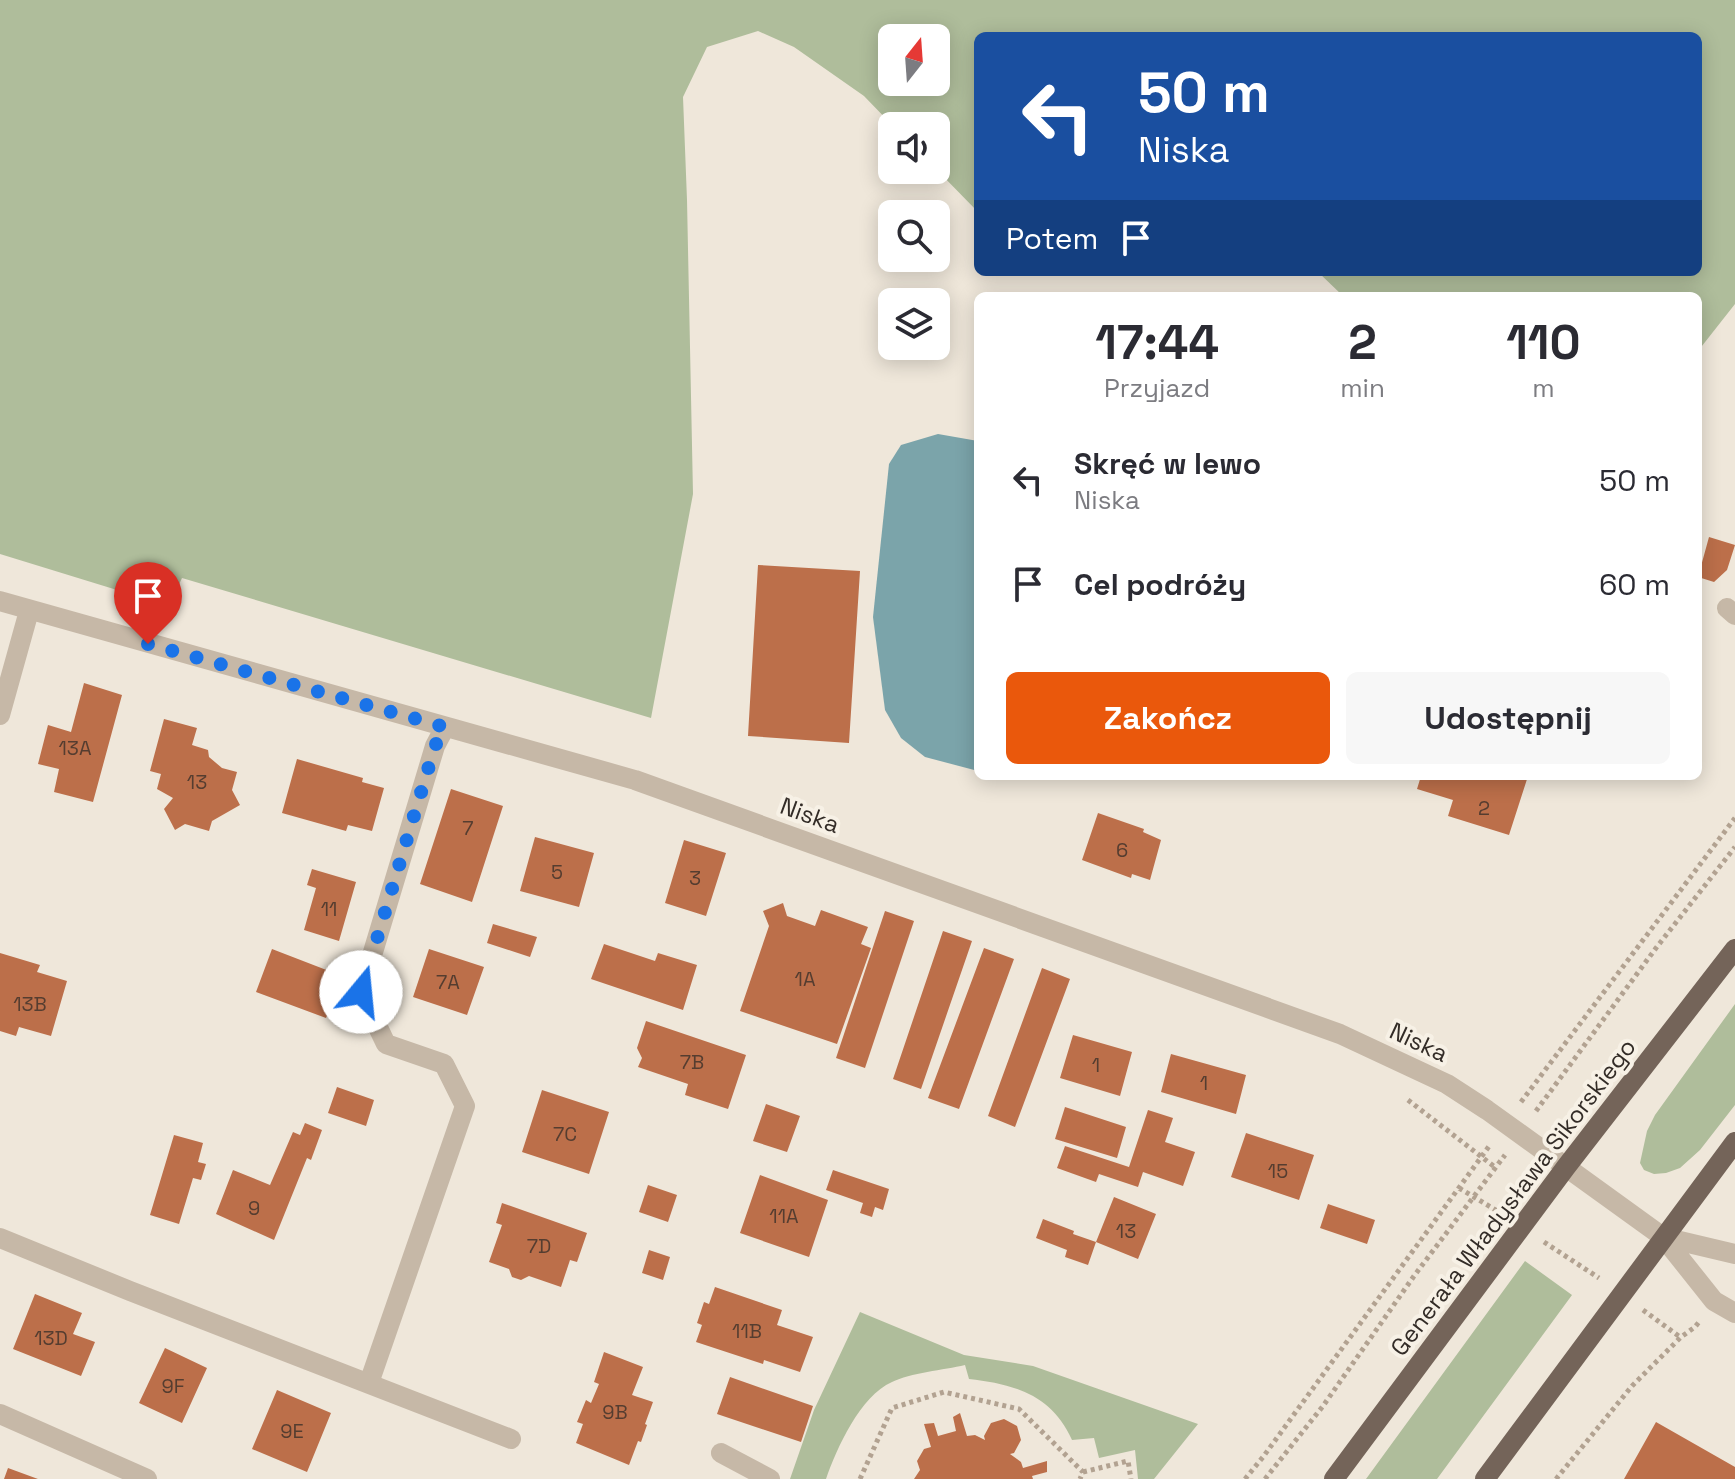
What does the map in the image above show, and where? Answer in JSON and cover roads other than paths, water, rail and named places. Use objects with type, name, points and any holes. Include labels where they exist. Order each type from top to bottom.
[{"type":"main road","name":"Generała Władysława Sikorskiego","points":[[1334,1479],[1566,1167],[1735,949]]},
{"type":"main road","points":[[1485,1479],[1735,1142]]},
{"type":"street","name":"Niska","points":[[0,601],[635,780],[1326,1028],[1447,1084],[1663,1237]]},
{"type":"street","points":[[0,715],[29,611]]},
{"type":"street","points":[[369,1383],[465,1106],[444,1064],[386,1044],[361,992],[435,746],[445,727]]},
{"type":"street","points":[[1663,1237],[1735,1254]]},
{"type":"street","points":[[1663,1237],[1714,1301],[1735,1313]]},
{"type":"street","points":[[0,1238],[511,1439]]},
{"type":"street","points":[[0,1414],[147,1479]]},
{"type":"street","points":[[721,1453],[770,1479]]},
{"type":"water","points":[[938,434],[974,440],[974,770],[925,757],[901,738],[885,710],[873,617],[889,464],[901,445]]}]
